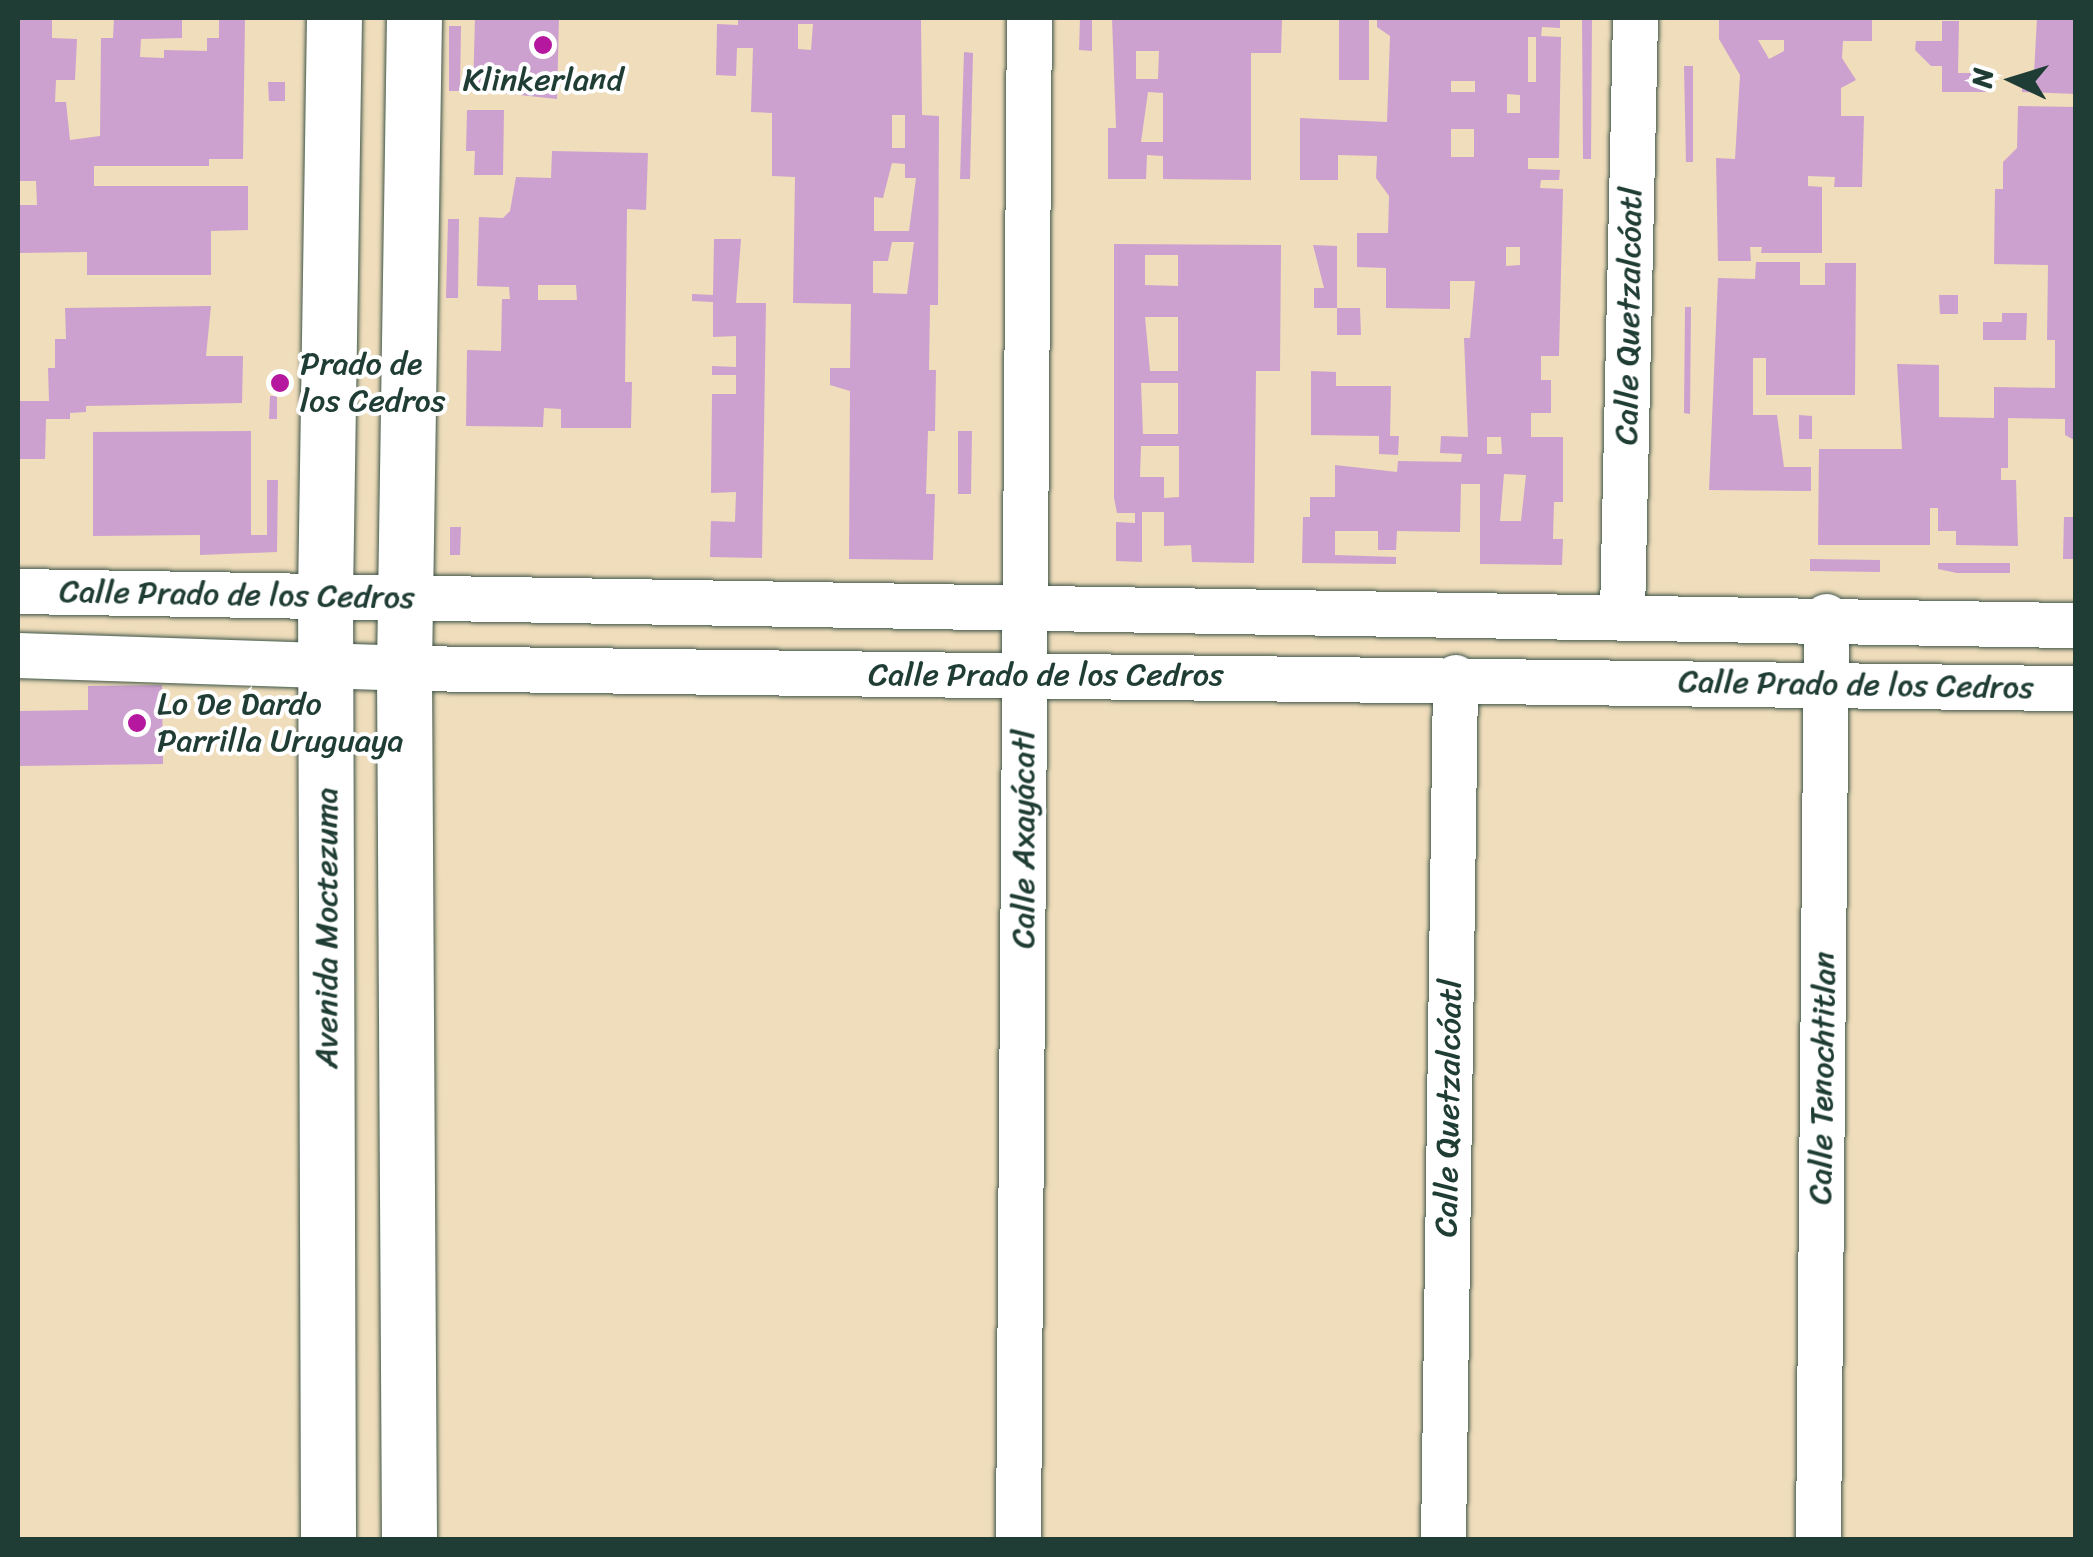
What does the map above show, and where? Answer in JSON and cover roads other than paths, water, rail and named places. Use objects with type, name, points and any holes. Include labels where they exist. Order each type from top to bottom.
[{"type":"street","name":"Avenida Moctezuma","points":[[328,1540],[325,596],[334,18]]},
{"type":"street","points":[[409,1540],[404,668],[414,18]]},
{"type":"street","name":"Calle Axayácatl","points":[[1018,1540],[1029,18]]},
{"type":"street","name":"Calle Quetzalcóatl","points":[[1622,614],[1635,18]]},
{"type":"street","name":"Calle Prado de los Cedros","points":[[18,590],[405,599],[1026,603],[1826,616],[2076,624]]},
{"type":"street","name":"Calle Tenochtitlan","points":[[1818,1540],[1826,616]]},
{"type":"street","name":"Calle Prado de los Cedros","points":[[18,655],[404,668],[1455,677],[2076,688]]},
{"type":"street","name":"Calle Quetzalcóatl","points":[[1444,1540],[1455,677]]},
{"type":"place","name":"Klinkerland","points":[[543,45]]},
{"type":"place","name":"Prado de los Cedros","points":[[280,383]]},
{"type":"place","name":"Lo De Dardo Parrilla Uruguaya","points":[[137,723]]}]
